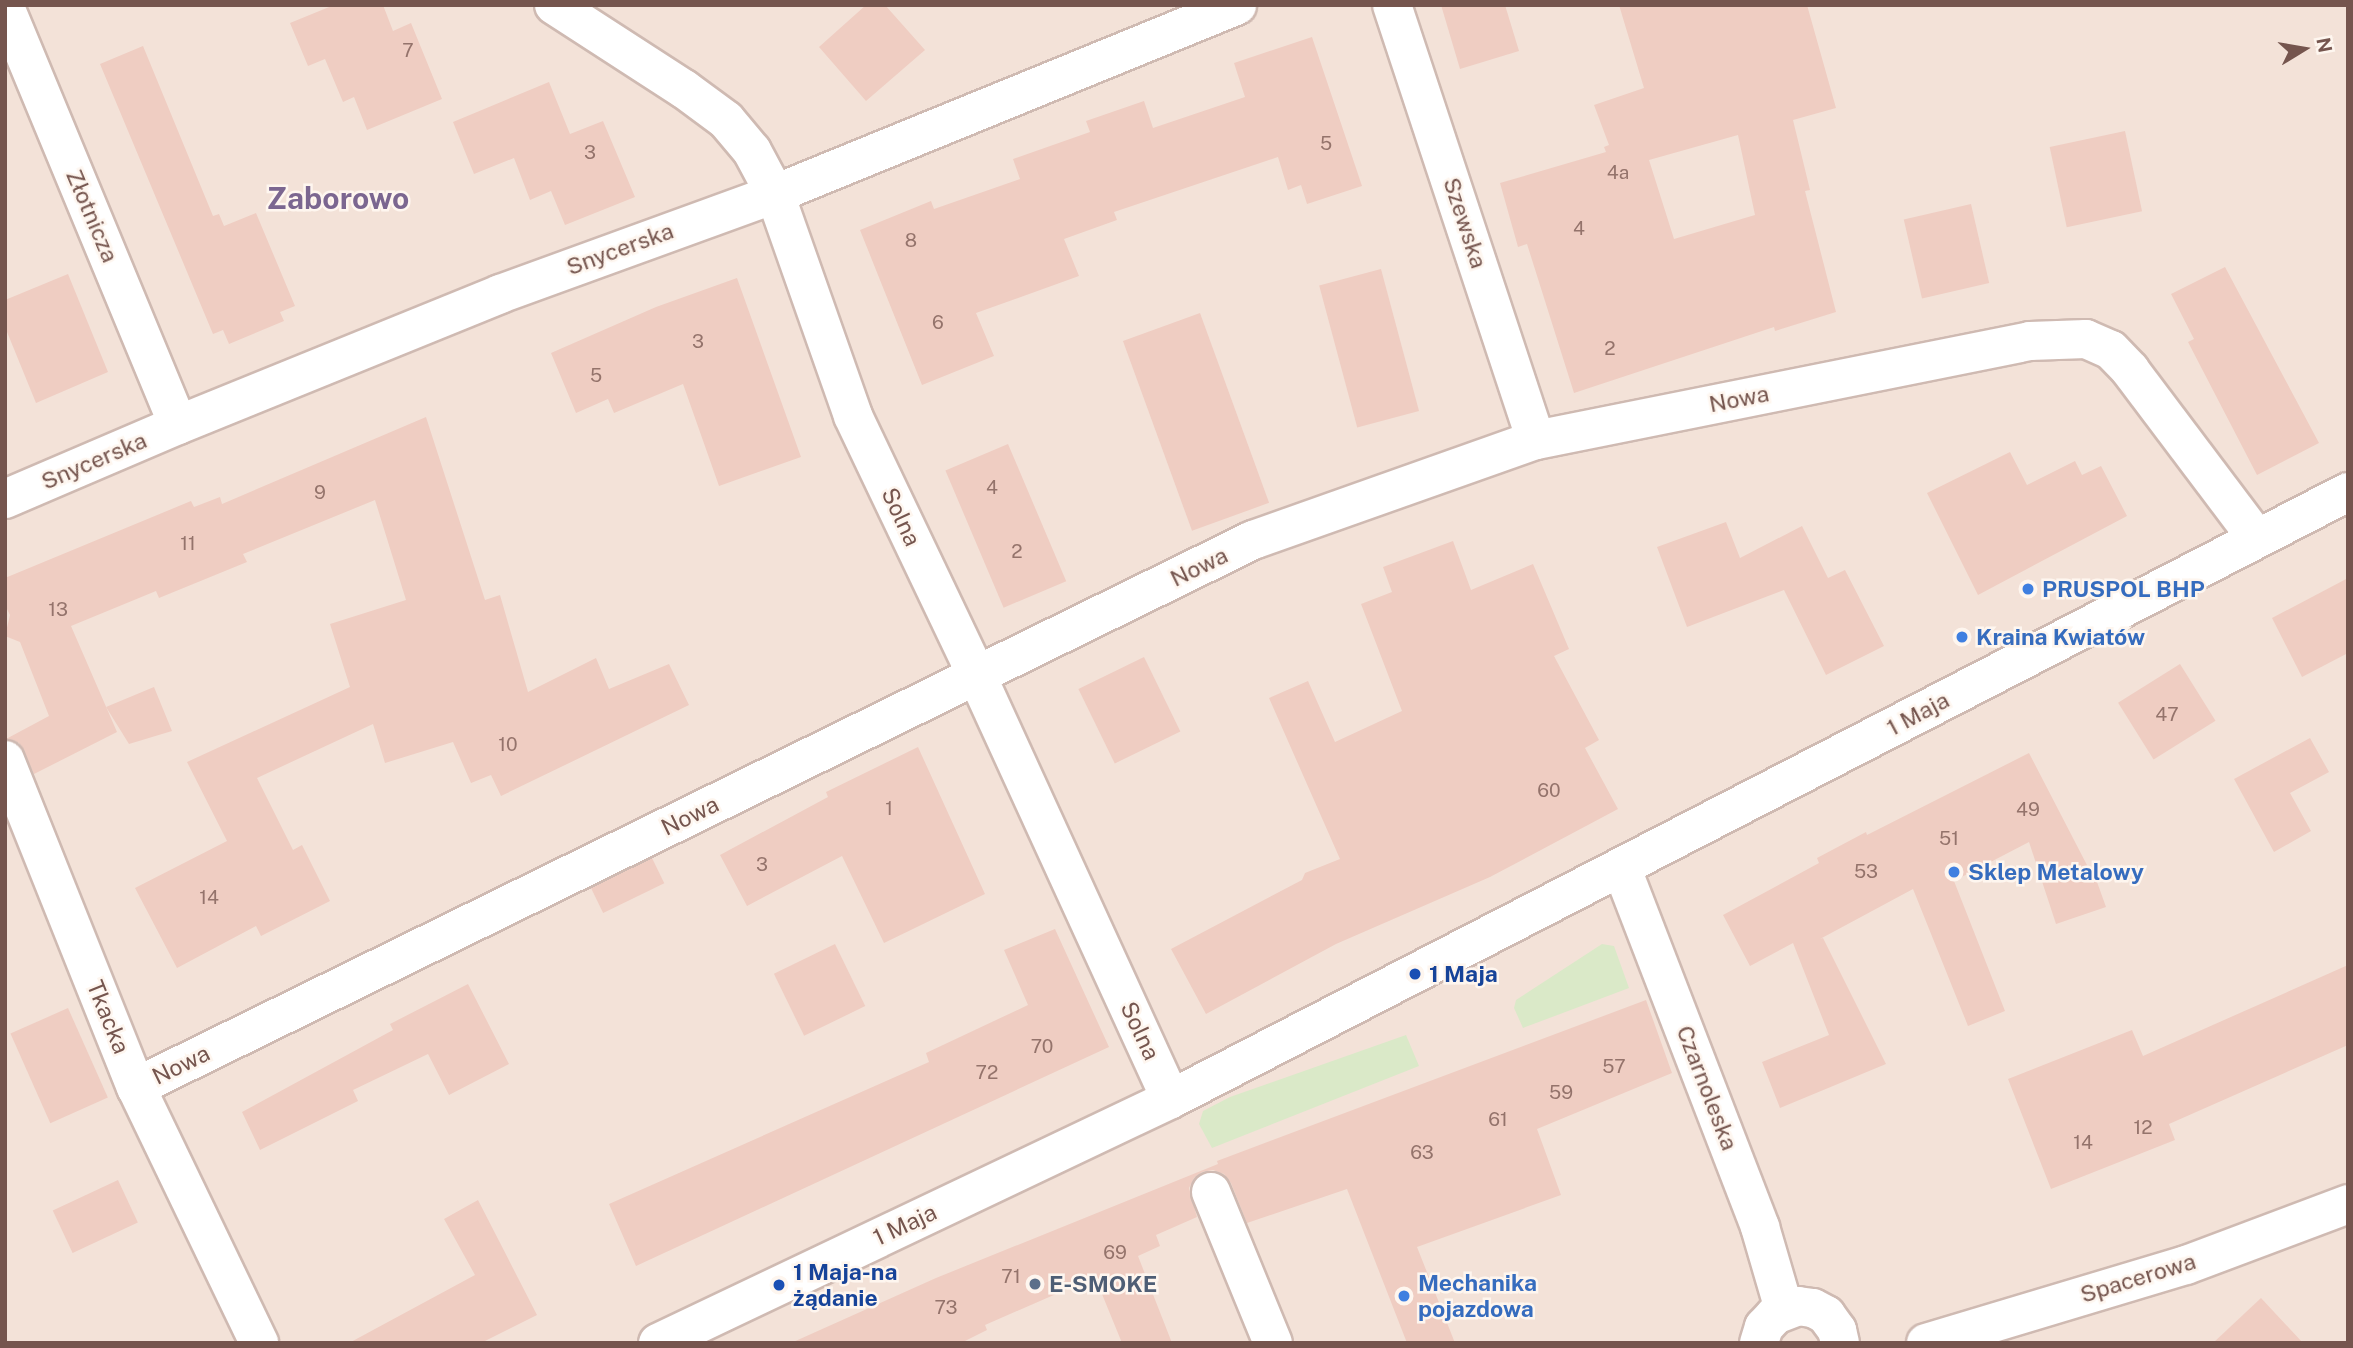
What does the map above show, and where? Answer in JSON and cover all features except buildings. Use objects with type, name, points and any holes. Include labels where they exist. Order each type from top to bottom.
[{"type":"street","name":"Solna","points":[[554,5],[684,89],[726,120],[752,151],[775,194],[853,416],[977,676],[1171,1099]]},
{"type":"street","name":"Snycerska","points":[[5,499],[178,425],[575,265],[775,194],[1237,5]]},
{"type":"street","name":"Szewska","points":[[1392,5],[1536,440]]},
{"type":"street","name":"Złotnicza","points":[[5,7],[178,425]]},
{"type":"street","name":"Nowa","points":[[136,1087],[1253,540],[1536,440],[2030,341],[2086,339],[2111,351],[2130,370],[2256,537]]},
{"type":"street","name":"1 Maja","points":[[658,1343],[1171,1099],[1622,869],[2256,537],[2348,492]]},
{"type":"street","name":"Tkacka","points":[[5,760],[136,1087],[259,1343]]},
{"type":"street","name":"Czarnoleska","points":[[1622,869],[1760,1227],[1784,1309]]},
{"type":"street","points":[[1211,1192],[1273,1343]]},
{"type":"street","name":"Spacerowa","points":[[1926,1343],[2186,1265],[2348,1204]]},
{"type":"street","points":[[1759,1343],[1764,1327],[1784,1309],[1798,1306],[1813,1308],[1826,1315],[1838,1330],[1840,1343]]},
{"type":"shaded area","points":[[5,5],[2348,5],[2348,1343],[5,1343]]},
{"type":"green space","points":[[1602,944],[1614,946],[1629,988],[1523,1028],[1514,1008],[1516,1000]]},
{"type":"green space","points":[[1406,1035],[1419,1066],[1212,1148],[1199,1124],[1203,1111],[1230,1097]]},
{"type":"place","name":"PRUSPOL BHP","points":[[2028,589]]},
{"type":"place","name":"Kraina Kwiatów","points":[[1962,637]]},
{"type":"place","name":"Sklep Metalowy","points":[[1954,872]]},
{"type":"place","name":"1 Maja","points":[[1415,974]]},
{"type":"place","name":"E-SMOKE","points":[[1035,1284]]},
{"type":"place","name":"1 Maja-na żądanie","points":[[779,1285]]},
{"type":"place","name":"Mechanika pojazdowa","points":[[1404,1296]]},
{"type":"district","name":"Zaborowo","points":[[338,198]]}]
